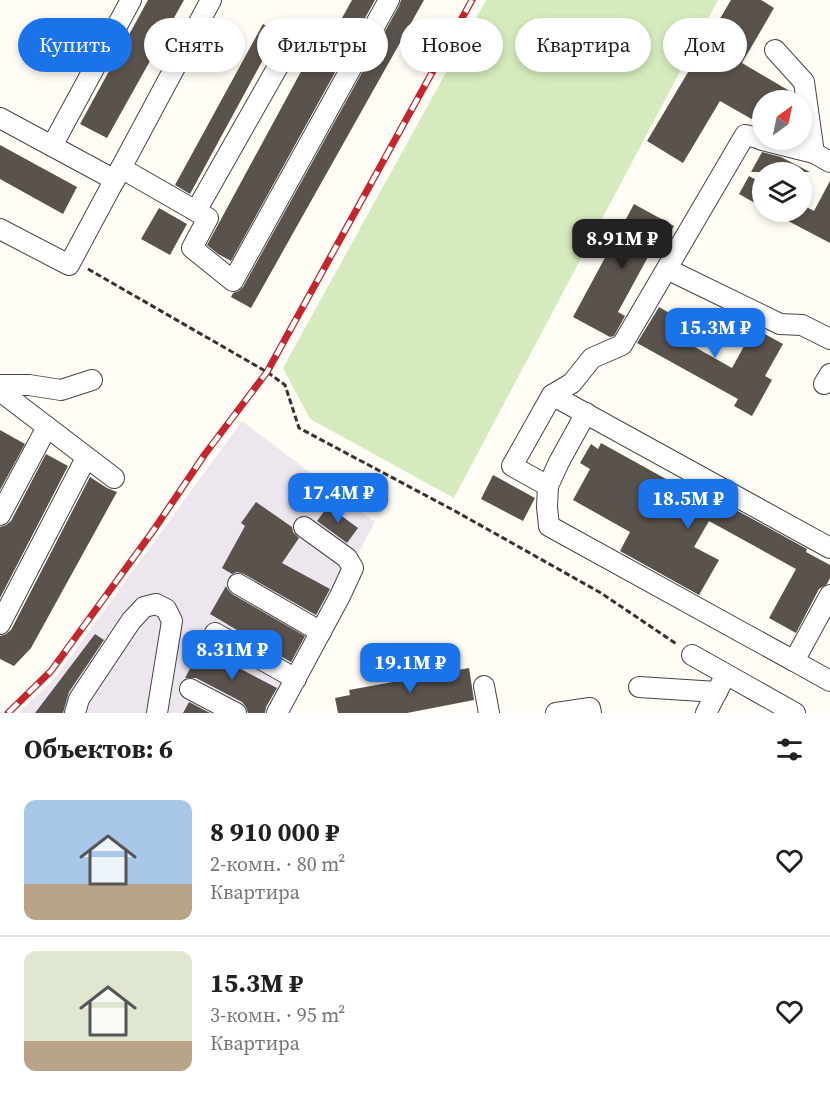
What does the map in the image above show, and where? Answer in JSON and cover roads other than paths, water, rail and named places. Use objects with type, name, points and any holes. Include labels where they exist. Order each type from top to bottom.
[{"type":"street","points":[[52,146],[131,0]]},
{"type":"street","points":[[0,229],[69,265],[211,0]]},
{"type":"street","points":[[0,118],[52,146],[118,174],[208,218],[192,248],[233,281],[389,0]]},
{"type":"street","points":[[774,50],[804,82],[822,157]]},
{"type":"street","points":[[196,211],[275,72]]},
{"type":"street","points":[[548,486],[512,466],[552,395],[572,383],[592,358],[622,345],[745,135],[752,137]]},
{"type":"street","points":[[799,150],[822,157]]},
{"type":"street","points":[[667,269],[780,324],[802,325],[830,339]]},
{"type":"street","points":[[2,396],[29,385],[61,390],[92,380]]},
{"type":"street","points":[[552,395],[830,548]]},
{"type":"street","points":[[2,396],[114,478]]},
{"type":"street","points":[[586,413],[548,486],[549,526],[830,681]]},
{"type":"street","points":[[0,515],[47,427]]},
{"type":"street","points":[[0,624],[86,458]]},
{"type":"street","points":[[282,711],[353,568],[347,558],[304,526]]},
{"type":"street","points":[[238,584],[321,632]]},
{"type":"street","points":[[794,661],[830,595]]},
{"type":"street","points":[[75,713],[79,699],[131,621],[144,607],[156,604],[165,609],[172,621],[157,713]]},
{"type":"street","points":[[215,633],[296,679]]},
{"type":"street","points":[[693,655],[795,713]]},
{"type":"street","points":[[706,713],[726,674]]},
{"type":"street","points":[[484,686],[489,713]]},
{"type":"street","points":[[639,687],[717,692]]},
{"type":"street","points":[[190,689],[236,713]]},
{"type":"street","points":[[556,713],[590,708],[591,713]]},
{"type":"railway","points":[[8,713],[51,671],[153,531],[205,454],[267,372],[472,0]]}]
